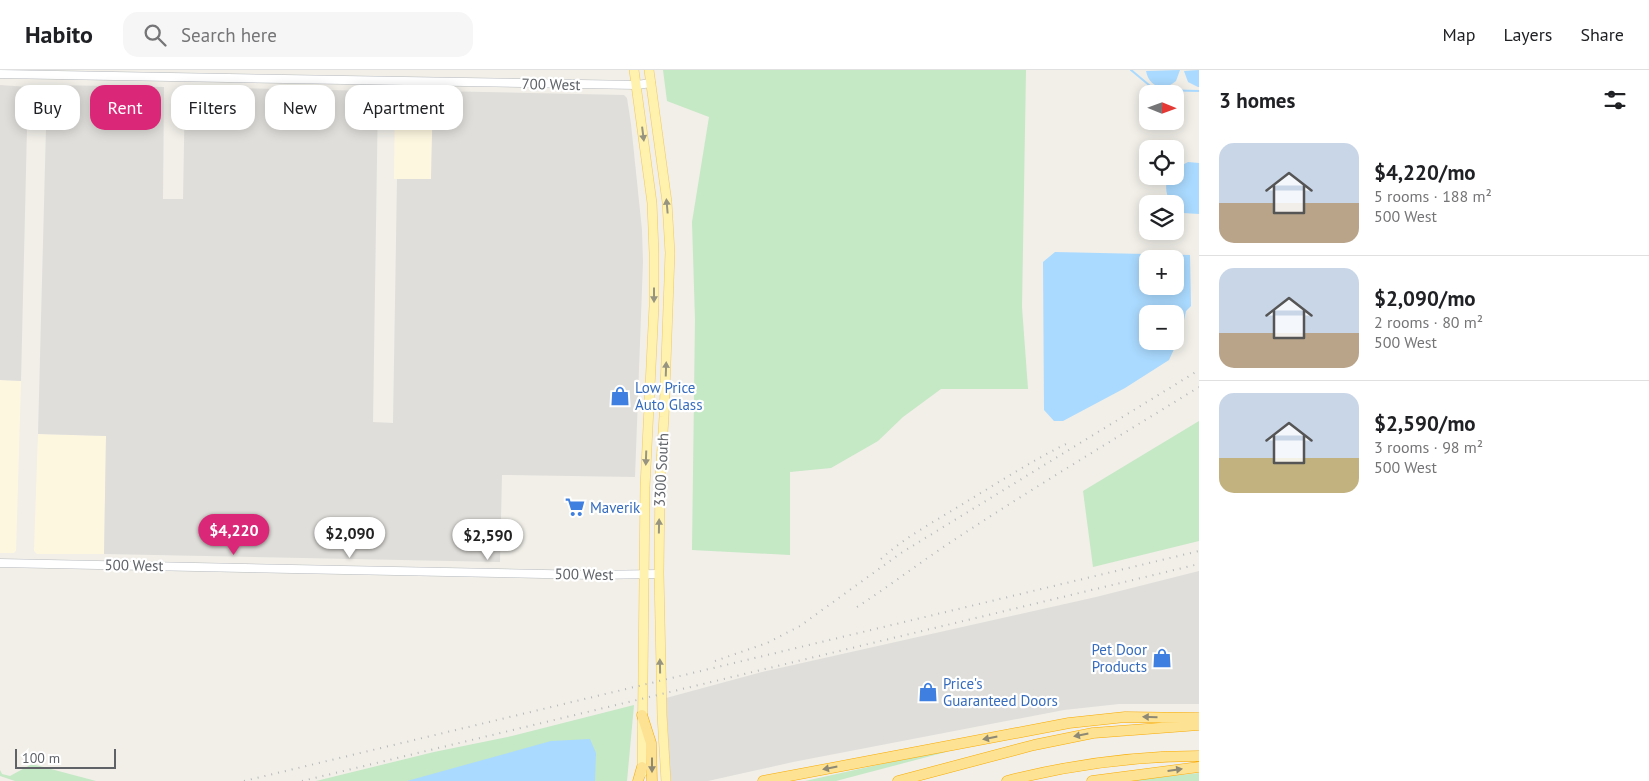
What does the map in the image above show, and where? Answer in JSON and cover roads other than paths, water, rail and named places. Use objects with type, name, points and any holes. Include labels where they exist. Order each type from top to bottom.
[{"type":"highway","points":[[642,715],[651,743],[652,781]]},
{"type":"highway","points":[[763,781],[1068,723],[1125,717],[1199,718]]},
{"type":"highway","points":[[898,781],[1034,744],[1093,733],[1199,725]]},
{"type":"highway","points":[[1007,781],[1094,763],[1172,756],[1199,756]]},
{"type":"highway","points":[[638,781],[642,767]]},
{"type":"highway","points":[[1092,781],[1199,767]]},
{"type":"main road","name":"3300 South","points":[[634,70],[652,203],[654,245],[654,306],[645,487],[642,781]]},
{"type":"main road","name":"3300 South","points":[[649,70],[667,202],[670,253],[660,478],[658,574],[666,781]]},
{"type":"main road","name":"700 West","points":[[0,74],[637,85],[651,83]]},
{"type":"main road","name":"500 West","points":[[0,563],[658,574]]},
{"type":"water","points":[[1180,70],[1176,81],[1169,85],[1154,84],[1150,81],[1146,71]]},
{"type":"water","points":[[1199,70],[1198,87],[1188,82],[1184,71]]},
{"type":"water","points":[[1188,162],[1199,163],[1199,214],[1184,213],[1184,195],[1168,195],[1167,193],[1166,185],[1184,185],[1184,164]]},
{"type":"water","points":[[1055,252],[1139,254],[1139,295],[1184,295],[1184,255],[1190,255],[1191,306],[1186,311],[1184,320],[1184,305],[1139,305],[1139,350],[1174,350],[1169,360],[1125,388],[1063,421],[1054,421],[1044,410],[1043,262]]},
{"type":"water","points":[[590,739],[596,753],[595,781],[407,781],[551,741]]},
{"type":"waterway","points":[[1131,70],[1155,90],[1199,91]]},
{"type":"railway","points":[[715,661],[767,643],[800,626],[901,553],[1199,370]]},
{"type":"railway","points":[[857,607],[944,546],[1199,387]]},
{"type":"railway","points":[[881,559],[920,530],[1027,465],[1068,443]]},
{"type":"railway","points":[[244,781],[1199,551]]},
{"type":"railway","points":[[302,781],[1199,564]]},
{"type":"place","name":"Low Price Auto Glass","points":[[620,396]]},
{"type":"place","name":"Maverik","points":[[575,507]]},
{"type":"place","name":"Pet Door Products","points":[[1162,658]]},
{"type":"place","name":"Price's Guaranteed Doors","points":[[928,692]]}]
